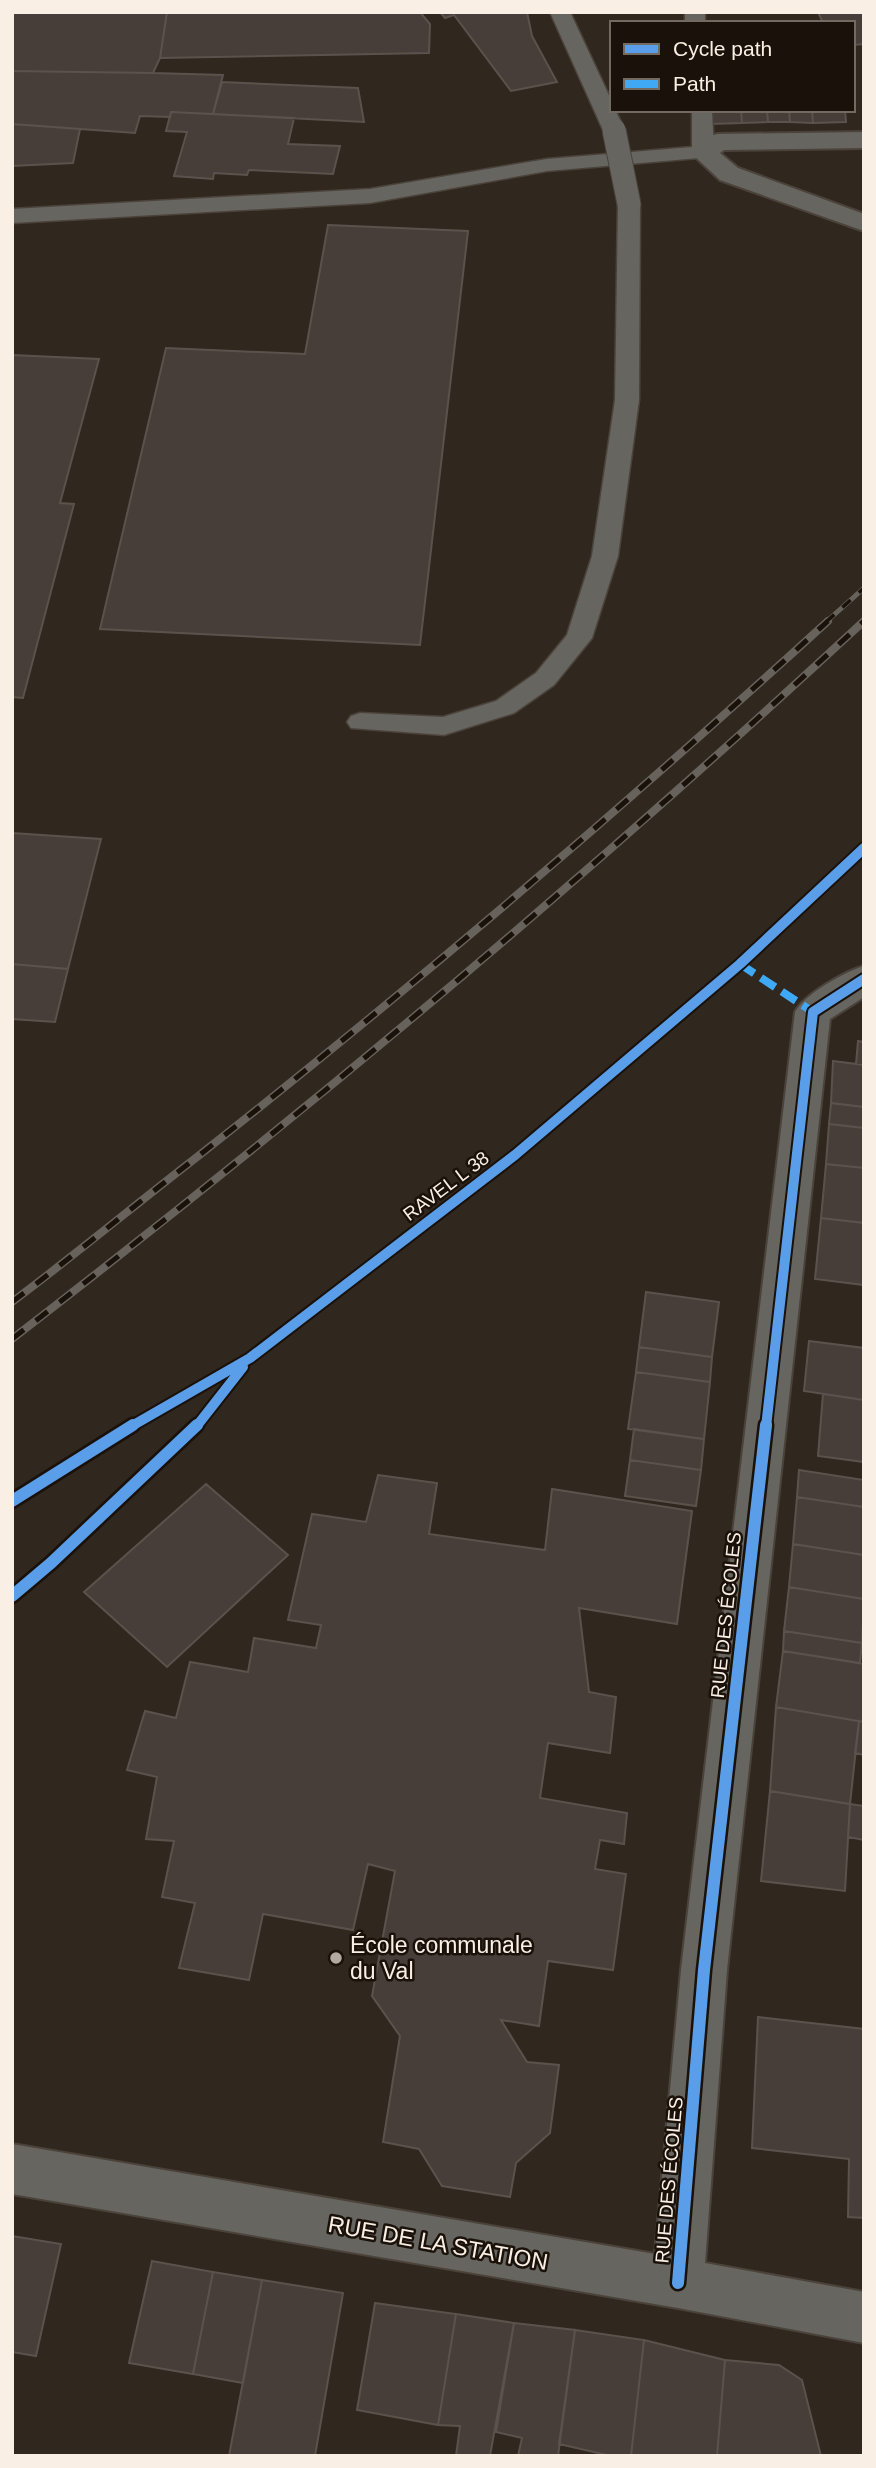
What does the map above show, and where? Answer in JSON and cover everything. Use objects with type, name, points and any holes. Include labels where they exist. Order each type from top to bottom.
[{"type":"street","points":[[864,140],[718,142],[703,152],[729,174],[864,223]]},
{"type":"street","name":"RUE DES ÉCOLES","points":[[678,2283],[704,1970],[814,1012],[864,979]]},
{"type":"street","name":"RUE DE LA STATION","points":[[12,2169],[678,2283],[864,2318]]},
{"type":"lane","points":[[360,722],[444,726],[505,707],[545,679],[579,638],[605,556],[627,400],[629,204],[614,130],[560,12]]},
{"type":"lane","points":[[12,216],[370,196],[547,165],[703,152],[702,112]]},
{"type":"building","points":[[12,12],[167,12],[160,58],[153,73],[12,71]]},
{"type":"building","points":[[167,12],[420,12],[430,24],[429,53],[160,58]]},
{"type":"building","points":[[440,12],[527,12],[532,36],[557,82],[511,91],[454,15],[445,18]]},
{"type":"building","points":[[818,12],[864,12],[864,44],[855,45],[855,21],[822,21]]},
{"type":"building","points":[[12,71],[223,75],[213,114],[171,112],[170,117],[140,116],[135,133],[12,124]]},
{"type":"building","points":[[222,82],[358,88],[364,122],[213,114]]},
{"type":"building","points":[[171,112],[294,118],[288,144],[340,146],[333,174],[249,170],[247,175],[214,173],[213,179],[174,176],[187,132],[166,131]]},
{"type":"building","points":[[709,112],[741,112],[742,123],[710,124]]},
{"type":"building","points":[[741,112],[767,112],[768,122],[742,123]]},
{"type":"building","points":[[767,112],[789,112],[790,122],[768,122]]},
{"type":"building","points":[[789,112],[812,112],[813,123],[790,122]]},
{"type":"building","points":[[812,112],[845,112],[846,122],[813,123]]},
{"type":"building","points":[[12,124],[80,129],[73,163],[12,166]]},
{"type":"building","points":[[328,225],[468,231],[420,645],[100,629],[166,348],[305,354]]},
{"type":"building","points":[[12,355],[99,359],[60,503],[74,504],[23,698],[12,697]]},
{"type":"building","points":[[12,833],[101,839],[68,969],[12,964]]},
{"type":"building","points":[[12,964],[68,969],[55,1022],[12,1019]]},
{"type":"building","points":[[858,1041],[864,1042],[864,1065],[856,1064]]},
{"type":"building","points":[[833,1061],[864,1065],[864,1107],[831,1103]]},
{"type":"building","points":[[831,1103],[864,1107],[864,1128],[829,1124]]},
{"type":"building","points":[[829,1124],[864,1128],[864,1168],[826,1164]]},
{"type":"building","points":[[826,1164],[864,1168],[864,1223],[821,1218]]},
{"type":"building","points":[[821,1218],[864,1223],[864,1285],[815,1279]]},
{"type":"building","points":[[646,1292],[719,1302],[712,1357],[639,1347]]},
{"type":"building","points":[[809,1341],[864,1348],[864,1400],[804,1391]]},
{"type":"building","points":[[639,1347],[712,1357],[710,1382],[636,1372]]},
{"type":"building","points":[[636,1372],[710,1382],[704,1439],[628,1429]]},
{"type":"building","points":[[823,1394],[864,1400],[864,1462],[818,1456]]},
{"type":"building","points":[[634,1429],[704,1439],[701,1470],[630,1460]]},
{"type":"building","points":[[630,1460],[701,1470],[696,1506],[625,1496]]},
{"type":"building","points":[[799,1470],[864,1480],[864,1507],[797,1497]]},
{"type":"building","points":[[378,1475],[437,1483],[429,1534],[545,1550],[552,1489],[692,1511],[677,1624],[579,1608],[589,1692],[616,1697],[610,1753],[548,1743],[540,1798],[627,1813],[624,1844],[600,1840],[595,1869],[626,1874],[613,1970],[548,1961],[539,2026],[501,2020],[527,2062],[559,2065],[550,2133],[516,2163],[510,2197],[442,2186],[419,2149],[383,2142],[400,2036],[372,1996],[395,1871],[368,1864],[353,1930],[263,1914],[249,1980],[179,1968],[195,1903],[162,1897],[174,1841],[146,1839],[157,1777],[127,1770],[145,1711],[176,1718],[190,1662],[248,1672],[254,1638],[316,1648],[321,1625],[288,1620],[312,1514],[366,1522]]},
{"type":"building","points":[[206,1484],[288,1555],[167,1667],[84,1592]]},
{"type":"building","points":[[797,1497],[864,1507],[864,1555],[793,1544]]},
{"type":"building","points":[[793,1544],[864,1555],[864,1599],[789,1587]]},
{"type":"building","points":[[789,1587],[864,1599],[862,1643],[784,1631]]},
{"type":"building","points":[[784,1631],[862,1643],[860,1663],[783,1651]]},
{"type":"building","points":[[783,1651],[864,1664],[864,1722],[776,1707]]},
{"type":"building","points":[[776,1707],[859,1721],[850,1804],[770,1791]]},
{"type":"building","points":[[859,1721],[864,1722],[864,1755],[855,1753]]},
{"type":"building","points":[[770,1791],[850,1804],[845,1891],[761,1881]]},
{"type":"building","points":[[850,1804],[864,1806],[864,1840],[848,1837]]},
{"type":"building","points":[[758,2017],[864,2029],[864,2218],[848,2217],[849,2159],[752,2148]]},
{"type":"building","points":[[12,2236],[61,2244],[36,2356],[12,2352]]},
{"type":"building","points":[[152,2261],[213,2272],[193,2374],[129,2363]]},
{"type":"building","points":[[213,2272],[262,2280],[243,2383],[193,2374]]},
{"type":"building","points":[[262,2280],[343,2293],[315,2456],[229,2456]]},
{"type":"building","points":[[375,2303],[456,2314],[438,2425],[357,2410]]},
{"type":"building","points":[[456,2314],[514,2323],[490,2456],[456,2456],[460,2426],[438,2425]]},
{"type":"building","points":[[514,2323],[575,2330],[558,2456],[518,2456],[522,2438],[496,2432]]},
{"type":"building","points":[[575,2330],[644,2340],[631,2456],[611,2456],[559,2444]]},
{"type":"building","points":[[644,2340],[725,2360],[717,2456],[631,2456]]},
{"type":"building","points":[[725,2360],[779,2365],[802,2380],[821,2456],[717,2456]]},
{"type":"railway","points":[[826,622],[864,588]]},
{"type":"railway","points":[[12,1302],[278,1093],[438,961],[596,827],[828,621]]},
{"type":"railway","points":[[12,1339],[231,1167],[446,990],[657,808],[864,621]]},
{"type":"marked path","points":[[740,964],[813,1012]]},
{"type":"cycle path","name":"RAVEL L 38","points":[[12,1501],[122,1432],[250,1358],[515,1155],[740,964],[864,848]]},
{"type":"cycle path","points":[[678,2283],[704,1970],[813,1012],[864,979]]},
{"type":"cycle path","points":[[12,1596],[193,1431],[243,1367]]},
{"type":"place","name":"École communale du Val","points":[[336,1958]]}]
